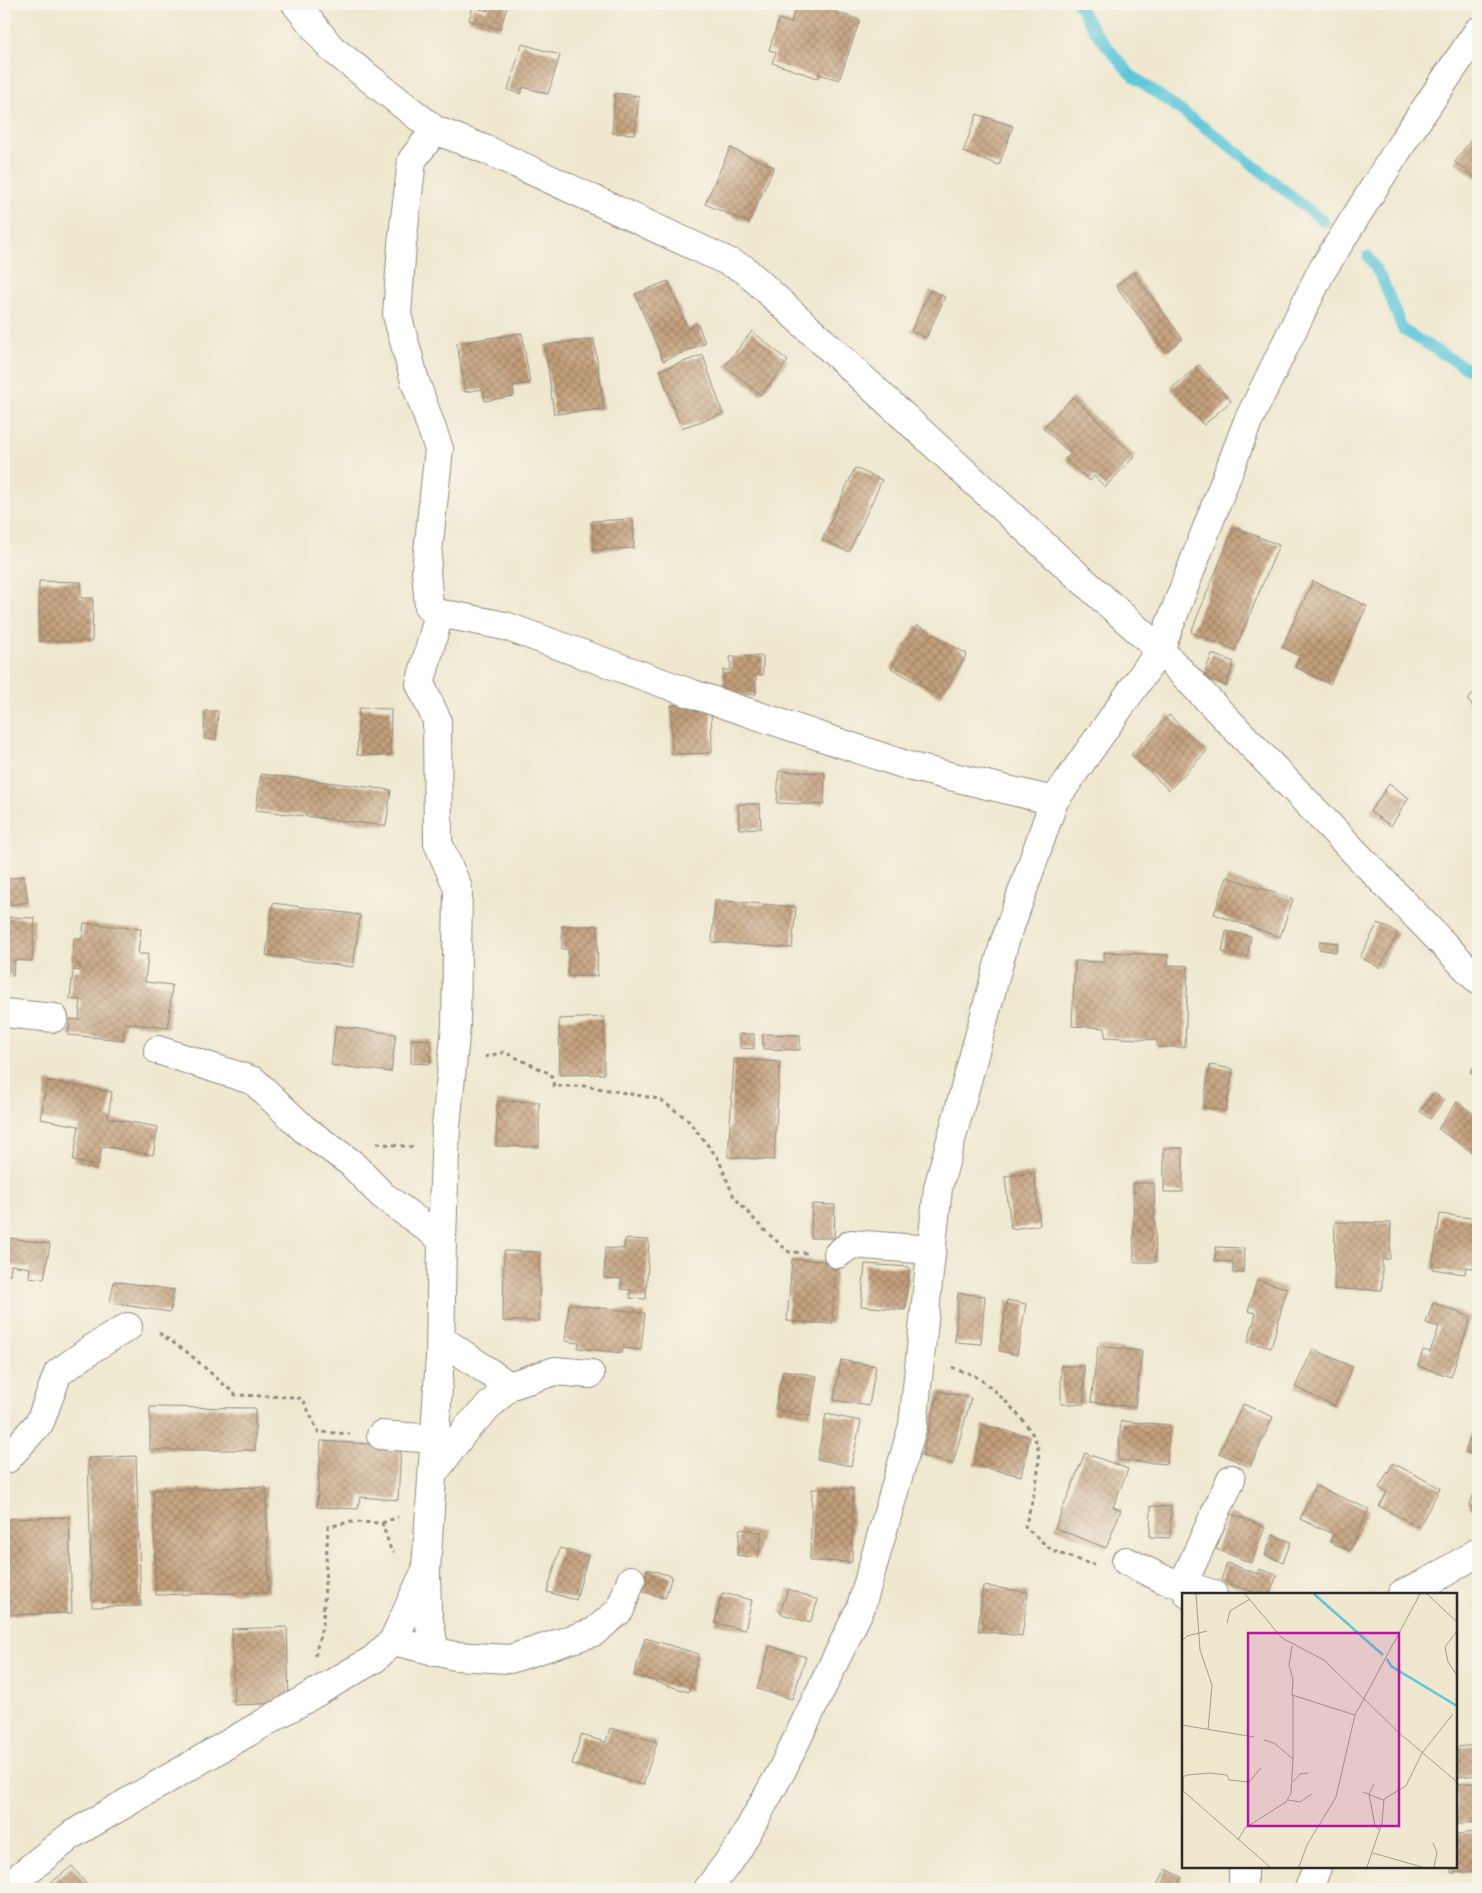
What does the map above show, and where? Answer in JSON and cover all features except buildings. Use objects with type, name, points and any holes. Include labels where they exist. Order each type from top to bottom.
[{"type":"street","points":[[296,4],[331,48],[436,130],[487,150],[744,269],[1160,650],[1478,980]]},
{"type":"street","points":[[708,1889],[738,1848],[782,1770],[861,1607],[914,1425],[938,1188],[1002,953],[1054,801],[1160,650],[1248,421],[1321,272],[1404,140],[1478,31]]},
{"type":"street","points":[[436,130],[412,160],[402,244],[397,315],[415,381],[439,448],[426,570],[429,607],[439,614],[505,626],[693,694],[912,767],[1054,801]]},
{"type":"street","points":[[4,1889],[73,1834],[374,1659],[393,1641],[426,1570],[441,1339],[446,1126],[456,1026],[458,888],[438,843],[437,720],[420,684],[439,614]]},
{"type":"street","points":[[4,1012],[54,1018]]},
{"type":"street","points":[[158,1050],[254,1081],[304,1128],[351,1162],[382,1195],[442,1239]]},
{"type":"street","points":[[838,1254],[852,1244],[932,1250]]},
{"type":"street","points":[[4,1459],[7,1459],[40,1422],[58,1373],[93,1348],[128,1327]]},
{"type":"street","points":[[441,1339],[509,1386]]},
{"type":"street","points":[[433,1474],[466,1429],[509,1386],[555,1371],[590,1374]]},
{"type":"street","points":[[381,1435],[435,1439]]},
{"type":"street","points":[[1185,1589],[1231,1479]]},
{"type":"street","points":[[1404,1593],[1434,1579],[1478,1552]]},
{"type":"street","points":[[1126,1561],[1185,1589],[1207,1593]]},
{"type":"street","points":[[426,1562],[427,1610],[435,1652]]},
{"type":"street","points":[[393,1641],[455,1656],[510,1659],[594,1632],[620,1610],[631,1580]]},
{"type":"street","points":[[1243,1868],[1244,1889]]},
{"type":"street","points":[[1309,1889],[1317,1868]]},
{"type":"path","points":[[451,1078],[480,1059],[504,1052],[544,1069],[551,1074],[554,1086],[586,1086],[658,1099],[686,1118],[718,1158],[734,1197],[763,1229],[782,1246],[789,1252],[838,1254]]},
{"type":"path","points":[[128,1327],[159,1333],[187,1352],[236,1395],[303,1399],[318,1432],[381,1435]]},
{"type":"path","points":[[920,1356],[974,1376],[1010,1405],[1028,1425],[1038,1447],[1037,1483],[1025,1527],[1052,1551],[1090,1564],[1126,1561]]},
{"type":"path","points":[[306,1698],[323,1622],[328,1527],[348,1522],[382,1523],[391,1550],[408,1561],[426,1562]]},
{"type":"waterway","points":[[1078,4],[1093,29],[1130,74],[1222,140],[1324,222]]},
{"type":"waterway","points":[[1368,256],[1382,279],[1403,330],[1478,375]]}]
